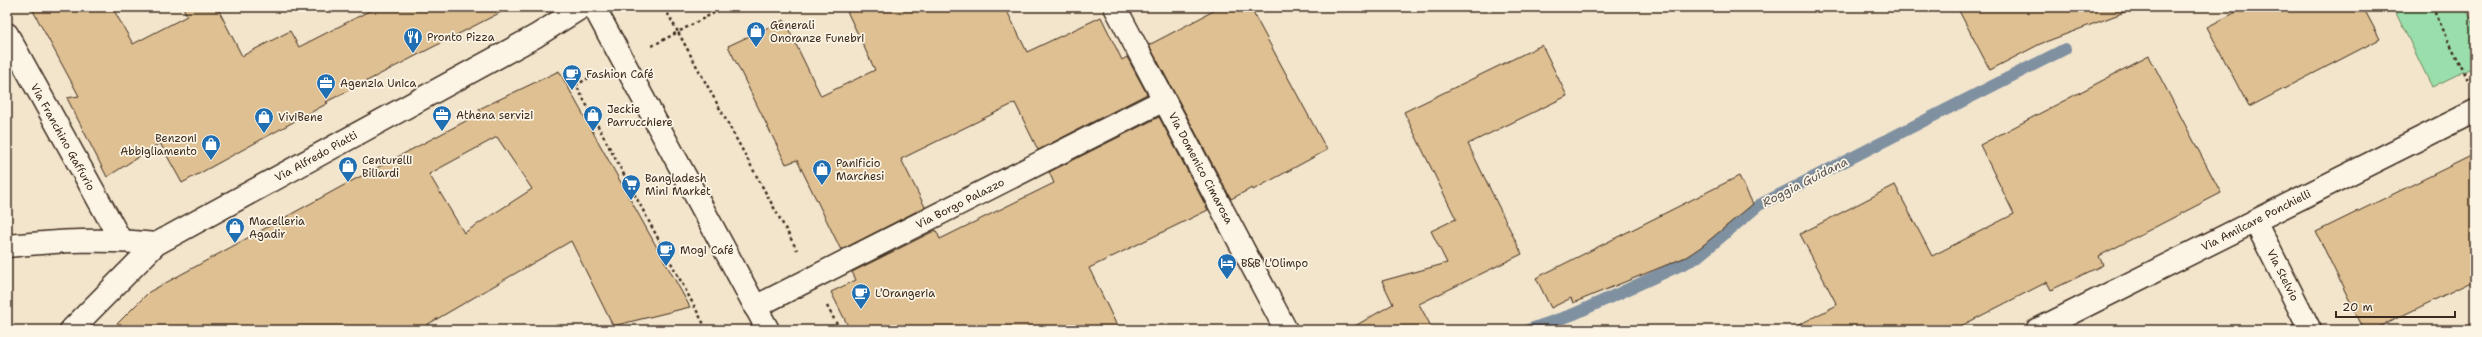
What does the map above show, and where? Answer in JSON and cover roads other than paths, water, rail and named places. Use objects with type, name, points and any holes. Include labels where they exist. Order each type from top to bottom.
[{"type":"street","name":"Via Alfredo Piatti","points":[[71,330],[156,244],[536,36],[582,7]]},
{"type":"street","points":[[594,7],[768,330]]},
{"type":"street","name":"Via Domenico Cimarosa","points":[[1115,7],[1286,330]]},
{"type":"street","name":"Via Franchino Gaffurio","points":[[7,34],[120,239]]},
{"type":"street","name":"Via Borgo Palazzo","points":[[755,307],[1164,100]]},
{"type":"street","name":"Via Amilcare Ponchielli","points":[[2048,328],[2255,221],[2475,111]]},
{"type":"street","name":"Via Stelvio","points":[[2255,221],[2310,330]]},
{"type":"street","points":[[7,246],[66,240],[120,239],[156,244]]},
{"type":"waterway","name":"Roggia Guidana","points":[[1528,330],[1574,314],[1696,258],[1759,205],[2065,49]]},
{"type":"place","name":"Generali Onoranze Funebri","points":[[756,48]]},
{"type":"place","name":"Pronto Pizza","points":[[413,54]]},
{"type":"place","name":"Fashion Café","points":[[572,91]]},
{"type":"place","name":"Agenzia Unica","points":[[326,100]]},
{"type":"place","name":"Athena servizi","points":[[442,132]]},
{"type":"place","name":"Jeckie Parrucchiere","points":[[593,132]]},
{"type":"place","name":"ViviBene","points":[[264,134]]},
{"type":"place","name":"Benzoni Abbigliamento","points":[[211,161]]},
{"type":"place","name":"Centurelli Biliardi","points":[[348,183]]},
{"type":"place","name":"Panificio Marchesi","points":[[822,186]]},
{"type":"place","name":"Bangladesh Mini Market","points":[[631,201]]},
{"type":"place","name":"Macelleria Agadir","points":[[235,244]]},
{"type":"place","name":"Mogi Café","points":[[666,267]]},
{"type":"place","name":"B&B L'Olimpo","points":[[1227,280]]},
{"type":"place","name":"L'Orangeria","points":[[861,310]]}]
